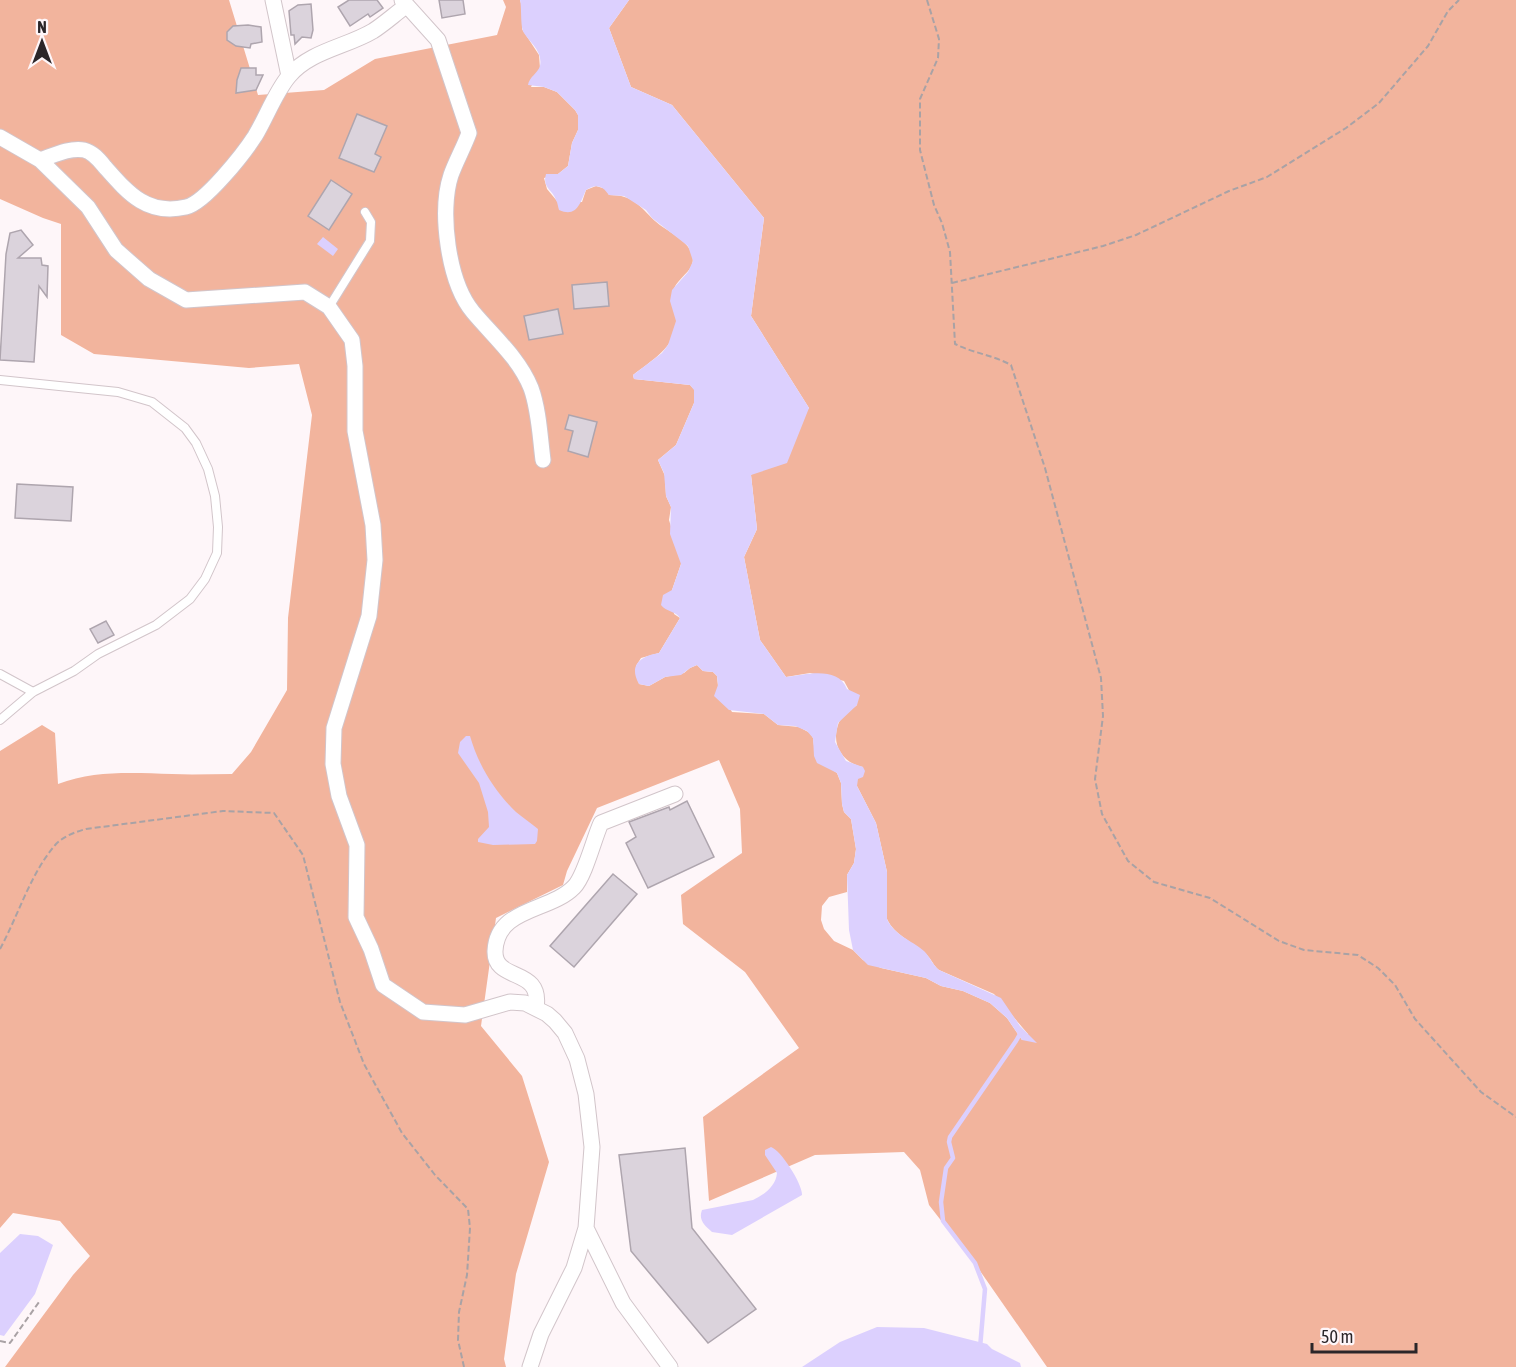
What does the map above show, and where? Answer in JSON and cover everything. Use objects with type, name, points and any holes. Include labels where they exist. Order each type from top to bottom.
[{"type":"street","points":[[273,0],[289,76]]},
{"type":"street","points":[[40,160],[66,151],[84,150],[98,158],[125,189],[140,202],[153,207],[187,207],[210,190],[254,137],[289,76],[311,59],[372,31],[404,3],[438,40],[469,133],[451,176],[447,208],[447,244],[457,283],[470,309],[520,365],[531,389],[538,419],[543,460]]},
{"type":"street","points":[[0,138],[40,160],[88,207],[116,250],[149,279],[186,300],[305,292],[329,307],[352,340],[355,366],[355,431],[373,525],[375,561],[369,616],[334,729],[333,764],[339,796],[357,845],[356,917],[371,949],[383,985],[423,1012],[465,1015],[510,1002],[536,1008],[555,1021],[565,1033],[577,1059],[589,1113],[592,1147],[586,1228],[574,1268],[541,1334],[530,1367]]},
{"type":"street","points":[[536,1008],[538,998],[536,988],[527,979],[506,971],[498,963],[495,951],[500,930],[516,916],[554,900],[574,887],[584,869],[601,823],[675,794]]},
{"type":"street","points":[[586,1228],[623,1303],[670,1367]]},
{"type":"lane","points":[[329,307],[370,241],[371,222],[365,212]]},
{"type":"lane","points":[[0,380],[118,393],[152,402],[185,428],[196,443],[208,469],[215,496],[218,526],[217,553],[205,579],[190,599],[156,625],[98,654],[74,671],[33,692],[0,720]]},
{"type":"lane","points":[[0,674],[33,692]]},
{"type":"path","points":[[927,0],[939,39],[938,58],[920,99],[920,150],[934,205],[950,252],[955,344],[968,351],[996,357],[1011,365],[1045,468],[1101,678],[1103,716],[1095,779],[1102,814],[1128,861],[1154,882],[1210,898],[1279,941],[1304,950],[1358,955],[1378,968],[1395,985],[1416,1019],[1480,1092],[1516,1117]]},
{"type":"path","points":[[952,283],[1103,246],[1136,235],[1230,190],[1267,177],[1346,128],[1379,103],[1428,46],[1448,11],[1459,0]]},
{"type":"path","points":[[0,949],[35,877],[57,843],[70,834],[86,829],[223,811],[274,813],[303,855],[340,1002],[364,1065],[402,1133],[435,1175],[468,1209],[469,1252],[467,1275],[459,1312],[458,1340],[464,1367]]},
{"type":"path","points":[[0,1341],[10,1343],[39,1302]]},
{"type":"shaded area","points":[[0,0],[229,0],[258,95],[324,90],[375,59],[497,35],[506,7],[503,0],[520,0],[523,10],[522,29],[539,55],[540,68],[531,87],[544,87],[557,92],[578,115],[578,130],[572,143],[568,166],[558,174],[544,178],[547,189],[557,201],[582,202],[586,190],[596,186],[606,189],[609,195],[630,199],[686,244],[692,254],[690,269],[676,284],[672,296],[677,325],[670,343],[633,375],[634,379],[690,385],[695,390],[694,403],[676,445],[658,460],[665,476],[666,496],[671,507],[669,520],[681,559],[672,590],[674,614],[680,618],[659,653],[641,658],[636,666],[639,684],[649,686],[665,677],[684,673],[697,665],[703,671],[713,672],[717,676],[718,686],[732,712],[764,714],[778,725],[799,727],[810,733],[814,746],[830,768],[837,773],[841,783],[842,804],[844,812],[851,819],[856,849],[854,863],[847,875],[847,892],[829,897],[822,906],[821,920],[824,929],[834,941],[853,950],[863,960],[881,968],[926,978],[941,986],[963,991],[990,1003],[1007,1018],[1022,1040],[1028,1034],[994,994],[939,970],[922,950],[895,930],[887,919],[887,872],[876,823],[857,786],[857,778],[863,767],[844,757],[836,739],[839,722],[857,705],[844,681],[810,673],[786,677],[760,640],[744,557],[757,529],[751,475],[809,408],[751,316],[764,218],[672,105],[631,87],[609,28],[629,0],[1516,0],[1516,1367],[1047,1367],[978,1268],[929,1205],[920,1170],[904,1152],[815,1155],[709,1201],[703,1117],[799,1048],[745,972],[683,924],[681,895],[742,853],[740,809],[719,760],[597,808],[567,871],[563,885],[496,918],[481,1026],[522,1076],[549,1162],[516,1274],[504,1359],[506,1367],[5,1367],[73,1275],[90,1256],[60,1221],[13,1213],[0,1228],[0,751],[42,725],[55,733],[58,784],[86,776],[114,773],[232,774],[251,752],[287,690],[288,618],[312,415],[299,364],[249,368],[94,354],[61,335],[61,224],[0,199]]},
{"type":"shaded area","points":[[520,0],[629,0],[609,28],[631,87],[672,105],[764,218],[751,316],[809,408],[787,463],[751,475],[757,529],[744,557],[760,640],[786,677],[812,673],[829,674],[843,682],[847,689],[860,695],[857,705],[838,723],[835,742],[846,761],[863,767],[865,771],[863,777],[858,779],[857,786],[876,823],[887,872],[887,919],[890,925],[924,951],[939,970],[1001,998],[1020,1026],[1037,1043],[1022,1040],[1007,1018],[990,1003],[963,991],[941,986],[926,978],[868,965],[853,950],[849,930],[847,875],[854,863],[856,849],[851,819],[844,812],[841,783],[837,773],[817,763],[814,756],[813,738],[807,731],[795,726],[778,725],[764,714],[729,710],[714,696],[718,685],[717,676],[713,672],[703,671],[697,665],[681,675],[665,677],[649,686],[639,684],[635,672],[638,662],[647,656],[659,653],[680,618],[661,605],[663,595],[672,590],[681,564],[670,534],[671,507],[666,496],[664,473],[658,460],[676,445],[694,403],[694,390],[690,385],[634,379],[633,375],[662,353],[668,345],[676,321],[670,301],[672,290],[688,272],[693,261],[688,246],[652,218],[646,210],[624,196],[609,195],[604,189],[596,186],[586,190],[574,211],[559,210],[554,196],[546,185],[546,174],[558,174],[568,166],[572,143],[578,130],[578,115],[557,92],[544,87],[528,85],[540,66],[540,56],[523,30]]},
{"type":"shaded area","points":[[323,237],[338,249],[333,256],[317,244]]},
{"type":"shaded area","points":[[466,736],[470,736],[482,767],[494,786],[516,812],[538,829],[535,844],[493,845],[478,842],[489,827],[488,812],[479,783],[458,753],[460,742]]},
{"type":"shaded area","points":[[771,1147],[791,1168],[802,1195],[732,1235],[712,1232],[702,1220],[702,1210],[753,1200],[772,1186],[777,1173],[765,1155],[765,1150]]},
{"type":"shaded area","points":[[20,1234],[38,1236],[53,1245],[35,1294],[4,1336],[0,1335],[0,1253]]},
{"type":"shaded area","points":[[877,1327],[924,1328],[987,1344],[992,1349],[1020,1363],[1021,1367],[802,1367],[840,1342]]},
{"type":"building","points":[[349,0],[377,0],[383,8],[370,17],[368,14],[350,26],[338,7]]},
{"type":"building","points":[[439,0],[463,0],[465,14],[442,18]]},
{"type":"building","points":[[311,4],[313,30],[311,38],[302,37],[295,44],[294,35],[291,35],[289,11],[298,5]]},
{"type":"building","points":[[233,26],[261,27],[262,42],[251,44],[250,48],[236,46],[227,40],[227,32]]},
{"type":"building","points":[[241,68],[256,68],[256,75],[263,75],[256,90],[236,93]]},
{"type":"building","points":[[357,114],[387,126],[375,154],[381,157],[374,172],[339,158]]},
{"type":"building","points":[[331,180],[352,194],[329,230],[308,216]]},
{"type":"building","points":[[21,230],[33,245],[18,258],[41,258],[42,265],[48,266],[47,297],[39,286],[34,362],[0,360],[6,254],[10,233]]},
{"type":"building","points":[[607,282],[609,306],[574,309],[572,285]]},
{"type":"building","points":[[558,309],[563,334],[529,340],[524,316]]},
{"type":"building","points":[[569,415],[597,422],[588,457],[568,451],[573,431],[565,429]]},
{"type":"building","points":[[17,484],[73,487],[71,521],[15,518]]},
{"type":"building","points":[[106,621],[114,635],[98,643],[90,629]]},
{"type":"building","points":[[687,801],[714,857],[648,888],[626,843],[636,837],[629,822],[669,807],[670,810]]},
{"type":"building","points":[[613,874],[637,894],[574,967],[550,946]]},
{"type":"building","points":[[685,1148],[692,1228],[756,1309],[708,1343],[631,1251],[619,1155]]},
{"type":"waterway","points":[[980,1348],[985,1289],[975,1263],[943,1221],[941,1202],[946,1168],[953,1158],[950,1137],[1016,1041],[1020,1034],[1019,1029]]}]
